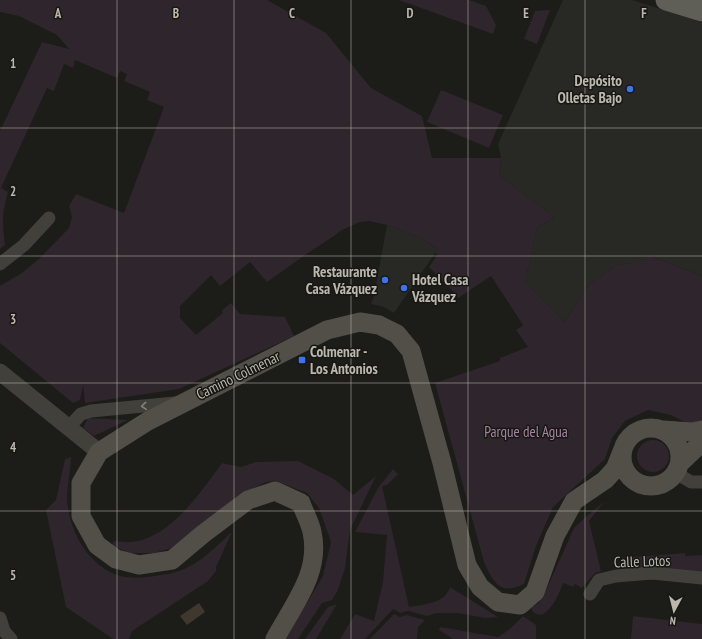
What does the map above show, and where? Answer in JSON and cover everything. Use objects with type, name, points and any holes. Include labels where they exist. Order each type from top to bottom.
[{"type":"main road","points":[[666,0],[702,11]]},
{"type":"main road","name":"Camino Colmenar","points":[[274,639],[306,584],[314,559],[312,531],[301,503],[275,491],[248,500],[172,560],[139,566],[116,559],[97,545],[81,516],[81,483],[99,452],[148,421],[327,330],[360,322],[379,326],[397,334],[412,352],[442,463],[467,565],[480,587],[498,602],[520,605],[535,592],[555,536],[574,501],[605,480],[615,469],[623,449]]},
{"type":"main road","points":[[642,485],[630,477],[622,464],[623,449],[626,441],[632,435],[639,430],[647,428],[692,432],[702,430]]},
{"type":"main road","points":[[663,430],[671,436],[677,444],[680,453],[678,468]]},
{"type":"main road","points":[[605,480],[620,479],[642,485],[655,486],[663,484],[670,479],[698,446],[702,444]]},
{"type":"street","points":[[0,264],[24,245],[49,218]]},
{"type":"street","points":[[0,372],[99,452]]},
{"type":"street","points":[[69,427],[81,414],[91,411],[183,403]]},
{"type":"street","points":[[678,468],[691,482],[702,482]]},
{"type":"street","name":"Calle Lotos","points":[[590,594],[599,580],[616,576],[652,573],[702,578]]},
{"type":"street","points":[[0,618],[4,630],[11,639]]},
{"type":"shaded area","points":[[563,0],[632,0],[702,22],[702,276],[648,255],[648,259],[616,266],[588,285],[565,322],[525,282],[537,228],[554,217],[499,175],[501,158],[498,144]]},
{"type":"shaded area","points":[[387,225],[417,236],[438,249],[394,313],[384,307],[371,304],[374,296]]},
{"type":"shaded area","points":[[199,603],[205,612],[187,625],[180,616]]},
{"type":"green space","name":"Parque del Agua","points":[[0,0],[267,0],[326,33],[371,88],[422,116],[432,158],[501,158],[499,175],[554,217],[537,228],[525,282],[565,322],[588,285],[616,266],[647,259],[648,255],[702,276],[702,423],[691,425],[671,415],[648,410],[625,421],[612,438],[605,459],[553,507],[536,546],[524,584],[509,588],[503,588],[498,585],[494,581],[484,562],[435,383],[500,361],[500,358],[528,347],[516,330],[523,325],[491,276],[458,298],[429,267],[437,255],[435,253],[438,249],[417,236],[387,225],[369,221],[360,222],[340,231],[267,282],[250,262],[220,286],[211,275],[180,306],[180,318],[196,335],[223,313],[222,310],[231,303],[240,314],[285,317],[294,336],[179,389],[85,403],[83,385],[80,400],[73,403],[0,343],[0,286],[22,273],[40,258],[69,228],[72,217],[69,206],[76,194],[124,213],[164,107],[147,100],[150,92],[124,81],[127,74],[120,71],[117,78],[75,60],[73,68],[64,64],[54,91],[47,88],[1,188],[8,192],[3,218],[5,245],[0,249],[0,131],[42,42],[69,49],[57,35],[19,16],[0,12]]},
{"type":"green space","points":[[399,0],[469,0],[486,6],[496,25],[493,34]]},
{"type":"green space","points":[[550,10],[537,44],[524,39],[535,11]]},
{"type":"green space","points":[[441,90],[503,115],[489,148],[427,122]]},
{"type":"green space","points":[[88,418],[128,420],[94,436],[83,428]]},
{"type":"green space","points":[[653,440],[664,445],[669,456],[664,467],[653,472],[642,467],[637,456],[642,445]]},
{"type":"green space","points":[[71,457],[67,502],[73,527],[77,537],[94,561],[116,575],[135,578],[168,574],[179,571],[200,560],[232,532],[216,567],[216,571],[208,581],[132,631],[129,639],[113,639],[66,607],[46,510],[56,500],[65,459]]},
{"type":"green space","points":[[298,461],[334,479],[353,495],[376,476],[350,530],[345,568],[337,592],[332,600],[322,603],[298,639],[285,639],[323,576],[331,542],[319,508],[307,493],[276,481],[266,482],[239,495],[175,547],[154,553],[129,553],[112,545],[114,541],[127,542],[143,540],[170,524],[194,500],[222,463],[241,467],[256,462]]},
{"type":"green space","points":[[393,469],[398,474],[387,485],[382,486],[409,607],[439,600],[444,597],[450,587],[498,617],[485,618],[458,613],[436,613],[427,616],[408,611],[400,613],[393,609],[365,639],[340,639],[355,614],[374,621],[383,582],[387,535],[355,532],[378,488]]},
{"type":"green space","points":[[605,501],[589,521],[601,571],[595,573],[582,588],[575,584],[573,587],[563,583],[553,605],[542,615],[536,614],[532,611],[532,607],[539,603],[574,528]]},
{"type":"green space","points":[[685,553],[685,556],[702,555],[702,572],[622,569],[621,558]]},
{"type":"green space","points":[[337,604],[316,639],[305,639],[328,607]]},
{"type":"green space","points":[[394,614],[400,617],[407,615],[425,620],[418,627],[417,639],[370,639]]},
{"type":"green space","points":[[523,616],[536,625],[536,639],[453,639],[439,630],[440,627],[498,637],[510,629]]},
{"type":"green space","points":[[633,616],[702,624],[702,639],[631,639]]},
{"type":"place","name":"Depósito Olletas Bajo","points":[[630,89]]},
{"type":"place","name":"Restaurante Casa Vázquez","points":[[385,280]]},
{"type":"place","name":"Hotel Casa Vázquez","points":[[404,288]]},
{"type":"place","name":"Colmenar - Los Antonios","points":[[302,360]]}]
